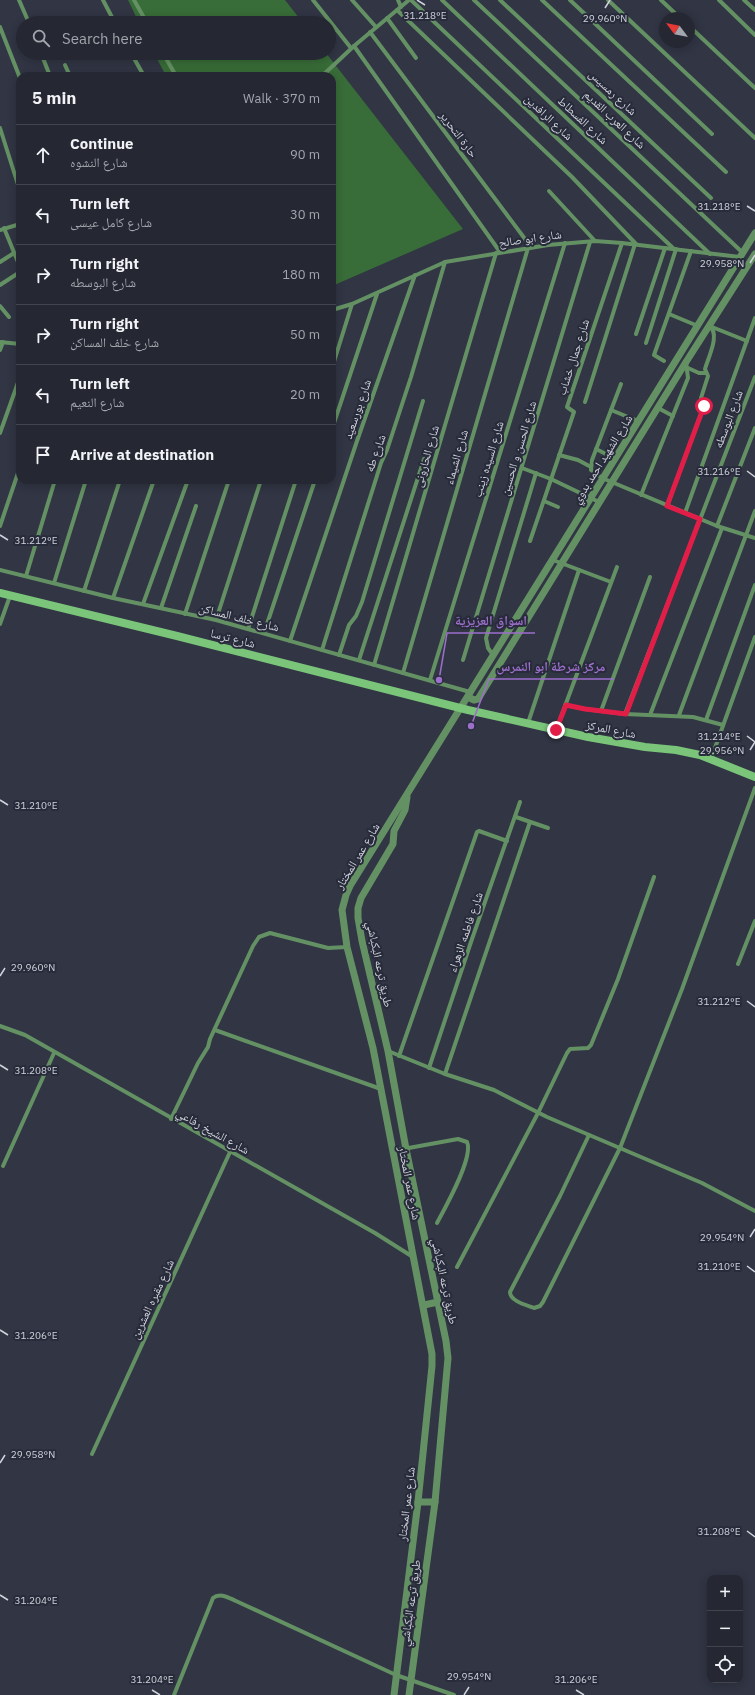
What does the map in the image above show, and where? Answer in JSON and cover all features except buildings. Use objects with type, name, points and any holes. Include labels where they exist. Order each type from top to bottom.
[{"type":"main road","name":"شارع ترسا","points":[[0,593],[178,636],[460,709]]},
{"type":"main road","name":"شارع المركز","points":[[460,709],[556,730],[645,747],[688,752],[755,776]]},
{"type":"street","points":[[19,0],[26,16]]},
{"type":"street","points":[[103,0],[112,16]]},
{"type":"street","points":[[134,0],[142,16]]},
{"type":"street","points":[[313,0],[326,16]]},
{"type":"street","points":[[352,0],[376,27]]},
{"type":"street","points":[[398,0],[399,9],[572,177],[636,244],[585,402]]},
{"type":"street","points":[[326,72],[352,47],[410,0]]},
{"type":"street","name":"شارع الرافدين","points":[[410,0],[675,249]]},
{"type":"street","name":"شارع الفسطاط","points":[[442,0],[710,254]]},
{"type":"street","name":"شارع العرب القديم","points":[[474,0],[742,255]]},
{"type":"street","name":"شارع رمسيس","points":[[500,0],[711,198]]},
{"type":"street","points":[[542,0],[726,172]]},
{"type":"street","points":[[570,0],[712,134]]},
{"type":"street","points":[[608,0],[755,138]]},
{"type":"street","points":[[661,0],[674,12]]},
{"type":"street","points":[[719,0],[755,35]]},
{"type":"street","points":[[744,0],[755,10]]},
{"type":"street","points":[[387,18],[416,58]]},
{"type":"street","points":[[0,27],[18,72]]},
{"type":"street","points":[[336,28],[352,47],[498,252]]},
{"type":"street","name":"حارة التحرير","points":[[370,32],[530,248]]},
{"type":"street","points":[[695,32],[755,88]]},
{"type":"street","points":[[44,60],[48,72]]},
{"type":"street","points":[[136,60],[142,72]]},
{"type":"street","points":[[167,60],[174,72]]},
{"type":"street","points":[[65,65],[68,72]]},
{"type":"street","points":[[0,128],[16,178]]},
{"type":"street","points":[[549,192],[593,242]]},
{"type":"street","points":[[16,225],[1,228],[16,258]]},
{"type":"street","name":"شارع الشهيد احمد بدوي","points":[[460,709],[755,233]]},
{"type":"street","name":"شارع الحسن و الحسين","points":[[463,660],[593,242]]},
{"type":"street","name":"شارع ابو صالح","points":[[336,309],[377,294],[445,262],[498,252],[565,243],[622,243],[710,254],[742,255]]},
{"type":"street","name":"شارع السيده زينب","points":[[430,680],[565,243]]},
{"type":"street","name":"شارع جمال خشاب","points":[[530,541],[574,412],[567,407],[622,243]]},
{"type":"street","name":"شارع الشيماء","points":[[403,673],[530,248]]},
{"type":"street","points":[[636,334],[665,248]]},
{"type":"street","points":[[646,343],[675,249]]},
{"type":"street","points":[[664,360],[654,355],[691,251]]},
{"type":"street","name":"شارع الحارونى","points":[[374,665],[498,252]]},
{"type":"street","points":[[0,262],[14,253]]},
{"type":"street","name":"شارع الشهيد احمد بدوي","points":[[469,695],[474,700],[478,699],[599,502],[687,365],[755,254]]},
{"type":"street","name":"شارع طه","points":[[322,650],[381,463],[387,450],[411,377],[445,262]]},
{"type":"street","points":[[0,285],[16,275]]},
{"type":"street","name":"شارع بورسعيد","points":[[290,641],[356,441],[415,275]]},
{"type":"street","points":[[336,417],[377,294]]},
{"type":"street","points":[[336,355],[352,304]]},
{"type":"street","points":[[0,306],[9,317]]},
{"type":"street","points":[[669,314],[698,326]]},
{"type":"street","points":[[685,513],[755,318]]},
{"type":"street","points":[[710,327],[747,342]]},
{"type":"street","points":[[667,506],[704,406],[701,400],[708,376],[705,369],[715,336],[710,327]]},
{"type":"street","points":[[0,350],[1,342],[16,344]]},
{"type":"street","points":[[687,365],[699,373],[706,373]]},
{"type":"street","points":[[641,495],[688,378],[687,365]]},
{"type":"street","name":"شارع البوسطه","points":[[626,714],[755,377]]},
{"type":"street","points":[[621,384],[596,449],[591,467],[593,473],[667,506],[722,528],[755,538]]},
{"type":"street","points":[[0,433],[16,391]]},
{"type":"street","points":[[339,655],[349,625],[356,616],[362,602],[423,401]]},
{"type":"street","points":[[658,408],[673,416]]},
{"type":"street","points":[[611,410],[638,421]]},
{"type":"street","points":[[717,526],[755,428]]},
{"type":"street","points":[[596,449],[606,454]]},
{"type":"street","points":[[559,455],[578,460],[591,467]]},
{"type":"street","points":[[359,660],[424,459]]},
{"type":"street","points":[[522,468],[551,479],[599,502]]},
{"type":"street","points":[[493,655],[488,648],[486,638],[536,473]]},
{"type":"street","points":[[0,526],[16,478]]},
{"type":"street","points":[[26,576],[54,484]]},
{"type":"street","points":[[54,583],[85,484]]},
{"type":"street","points":[[84,591],[119,484]]},
{"type":"street","points":[[113,598],[153,484]]},
{"type":"street","points":[[143,604],[187,484]]},
{"type":"street","points":[[185,614],[228,484]]},
{"type":"street","points":[[216,620],[260,484]]},
{"type":"street","points":[[248,629],[295,484]]},
{"type":"street","points":[[264,633],[314,484]]},
{"type":"street","points":[[544,501],[558,507]]},
{"type":"street","points":[[161,608],[196,506]]},
{"type":"street","points":[[679,715],[755,511]]},
{"type":"street","points":[[650,715],[722,528]]},
{"type":"street","points":[[553,560],[611,582]]},
{"type":"street","points":[[556,730],[617,568]]},
{"type":"street","name":"شارع خلف المساكن","points":[[0,570],[113,598],[216,620],[430,680],[469,695]]},
{"type":"street","points":[[528,724],[579,570]]},
{"type":"street","points":[[601,711],[650,577]]},
{"type":"street","points":[[706,720],[755,585]]},
{"type":"street","points":[[0,624],[10,596]]},
{"type":"street","points":[[711,759],[755,637]]},
{"type":"street","points":[[566,705],[626,714],[679,715],[723,725]]},
{"type":"street","name":"شارع عمر المختار","points":[[394,1695],[426,1502],[432,1366],[430,1342],[431,1304],[413,1257],[393,1151],[393,1115],[382,1090],[381,1047],[347,947],[342,919],[342,910],[346,894],[460,709]]},
{"type":"street","points":[[590,1135],[510,1292],[511,1297],[514,1300],[534,1308],[540,1306],[543,1302],[620,1148],[682,989],[755,788]]},
{"type":"street","name":"طريق ترعه البكباشي","points":[[408,793],[405,810],[394,832],[393,844],[364,893],[358,908],[362,941],[393,1115],[403,1149],[431,1304],[446,1341],[448,1358],[426,1502],[409,1679],[409,1695]]},
{"type":"street","name":"شارع فاطمه الزهراء","points":[[429,1068],[472,939],[508,841],[520,802]]},
{"type":"street","points":[[516,817],[548,828]]},
{"type":"street","points":[[445,1074],[530,822]]},
{"type":"street","points":[[399,1056],[477,832],[479,831],[508,841]]},
{"type":"street","points":[[457,1267],[570,1049],[588,1048],[591,1045],[618,979],[654,877]]},
{"type":"street","points":[[738,964],[755,921]]},
{"type":"street","points":[[171,1119],[198,1063],[208,1047],[210,1039],[255,942],[264,934],[270,933],[328,948],[347,947]]},
{"type":"street","name":"شارع الشيخ رفاعي","points":[[0,1026],[25,1035],[54,1053],[375,1233],[413,1257]]},
{"type":"street","points":[[215,1030],[382,1090]]},
{"type":"street","points":[[381,1047],[429,1068],[494,1090],[538,1113],[702,1183],[755,1211]]},
{"type":"street","points":[[3,1166],[54,1053]]},
{"type":"street","points":[[393,1151],[458,1139],[467,1142],[469,1153],[457,1183],[437,1223]]},
{"type":"street","name":"شارع مقبره العشرين","points":[[92,1454],[230,1152]]},
{"type":"street","points":[[174,1695],[213,1598],[216,1595],[236,1601],[398,1676],[454,1695]]},
{"type":"green space","points":[[128,0],[285,0],[298,16],[136,16]]},
{"type":"green space","points":[[158,60],[331,60],[463,229],[336,284],[336,72],[164,72]]},
{"type":"place","name":"اسواق العزيزية","points":[[439,680]]},
{"type":"place","name":"مركز شرطة ابو النمرس","points":[[471,726]]},
{"type":"route","points":[[556,730],[566,705],[626,714],[700,519],[667,506],[704,406]]}]
